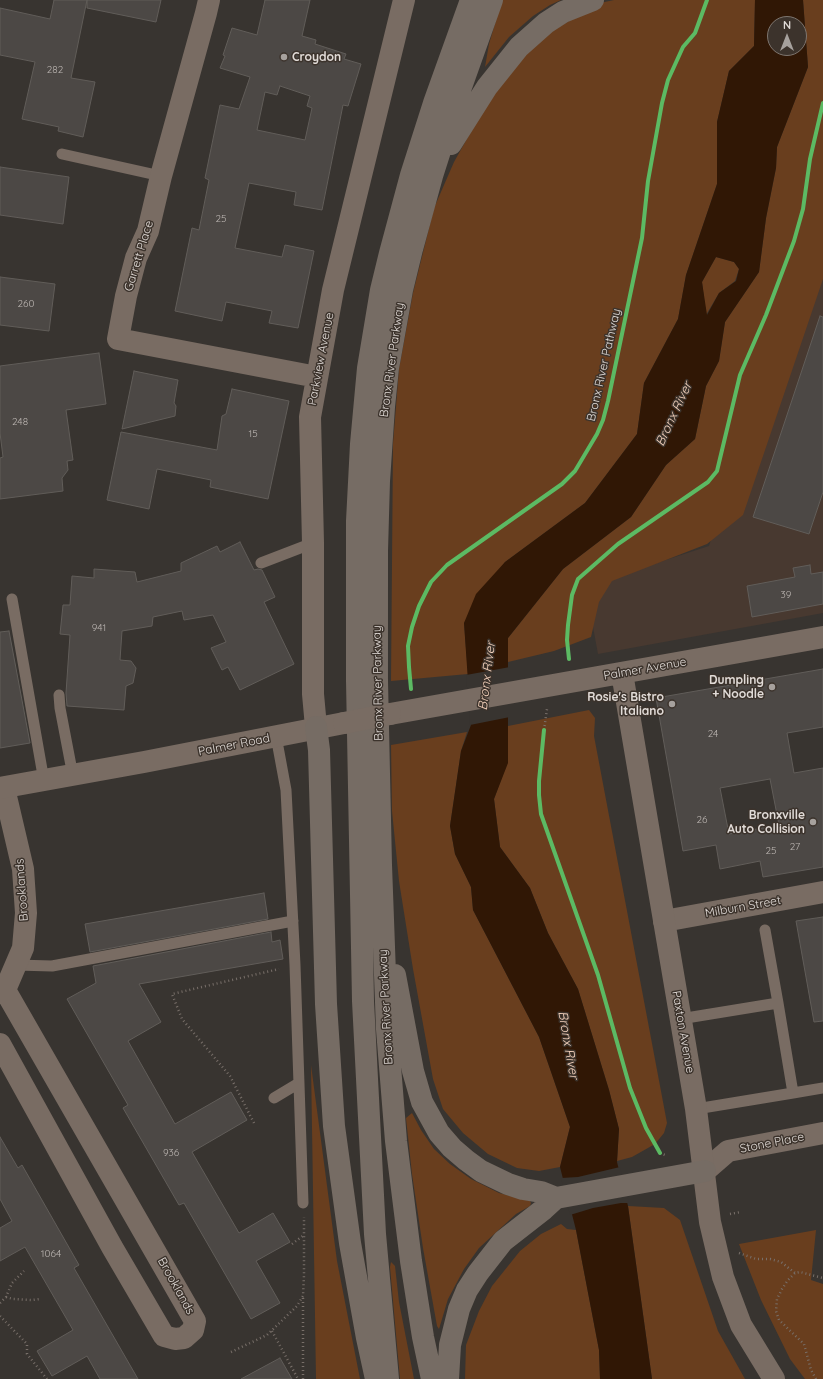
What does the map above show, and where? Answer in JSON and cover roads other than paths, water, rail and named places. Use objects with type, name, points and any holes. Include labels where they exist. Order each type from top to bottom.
[{"type":"highway","name":"Bronx River Parkway","points":[[388,1379],[376,1242],[363,1001],[357,680],[357,521],[363,408],[369,360],[381,290],[411,174],[431,110],[471,0]]},
{"type":"highway","name":"Bronx River Parkway","points":[[432,1379],[417,1299],[396,1140],[387,1029],[382,909],[376,588],[378,502],[381,442],[388,368],[394,330],[412,249],[432,176],[456,101],[492,0]]},
{"type":"highway","points":[[432,176],[487,87],[519,47],[546,23],[563,12],[593,0]]},
{"type":"highway","points":[[316,727],[319,750],[326,1004],[334,1126],[350,1243],[376,1379]]},
{"type":"highway","points":[[382,909],[413,1070],[422,1102],[439,1133],[452,1148],[466,1160],[481,1171],[508,1184],[523,1189],[541,1192],[556,1198],[704,1171]]},
{"type":"highway","points":[[448,1379],[450,1344],[459,1309],[467,1290],[478,1273],[503,1241],[544,1210],[556,1198]]},
{"type":"street","name":"Garrett Place","points":[[209,0],[161,176],[148,231],[136,258],[126,296],[118,339],[317,377]]},
{"type":"street","name":"Parkview Avenue","points":[[316,727],[313,694],[313,543],[310,417],[333,290],[404,0]]},
{"type":"street","name":"Palmer Avenue","points":[[467,700],[823,637]]},
{"type":"street","name":"Paxton Avenue","points":[[622,673],[696,1109],[710,1222],[723,1277],[741,1325],[774,1379]]},
{"type":"street","name":"Palmer Road","points":[[2,788],[73,776],[316,727],[467,700]]},
{"type":"street","name":"Brooklands","points":[[0,1044],[112,1247],[164,1336],[175,1339],[184,1338],[193,1330],[195,1321],[77,1113],[3,991],[23,948],[26,913],[23,869],[2,788]]},
{"type":"street","name":"Milburn Street","points":[[664,920],[823,892]]},
{"type":"street","points":[[47,1129],[77,1113]]},
{"type":"street","name":"Stone Place","points":[[704,1171],[728,1151],[823,1133]]},
{"type":"lane","points":[[62,154],[161,176]]},
{"type":"lane","points":[[262,563],[313,543]]},
{"type":"lane","points":[[12,599],[44,781]]},
{"type":"lane","points":[[59,695],[60,708],[73,776]]},
{"type":"lane","points":[[276,736],[286,790],[295,965],[304,1203]]},
{"type":"lane","points":[[16,965],[52,966],[293,920]]},
{"type":"lane","points":[[765,930],[793,1092]]},
{"type":"lane","points":[[680,1019],[778,1003]]},
{"type":"lane","points":[[274,1098],[299,1083]]},
{"type":"lane","points":[[696,1109],[823,1088]]},
{"type":"water","name":"Bronx River","points":[[755,0],[803,0],[804,16],[767,16],[767,56],[807,56],[807,54],[808,67],[777,147],[776,168],[766,218],[759,272],[725,322],[719,361],[706,386],[695,439],[666,465],[631,517],[563,569],[508,638],[508,763],[494,799],[500,847],[530,888],[548,933],[578,989],[609,1090],[619,1129],[617,1162],[628,1206],[652,1379],[600,1379],[599,1350],[576,1230],[560,1167],[570,1127],[539,1037],[473,910],[471,887],[455,854],[450,826],[461,751],[471,725],[464,623],[476,594],[505,562],[585,503],[637,434],[644,383],[678,319],[686,275],[717,184],[717,122],[729,71],[754,46]],"holes":[[[716,257],[734,262],[739,269],[736,281],[719,293],[707,315],[702,282]]]},
{"type":"place","name":"Croydon","points":[[284,57]]},
{"type":"place","name":"Dumpling + Noodle","points":[[772,687]]},
{"type":"place","name":"Rosie's Bistro Italiano","points":[[672,704]]},
{"type":"place","name":"Bronxville Auto Collision","points":[[813,822]]}]
